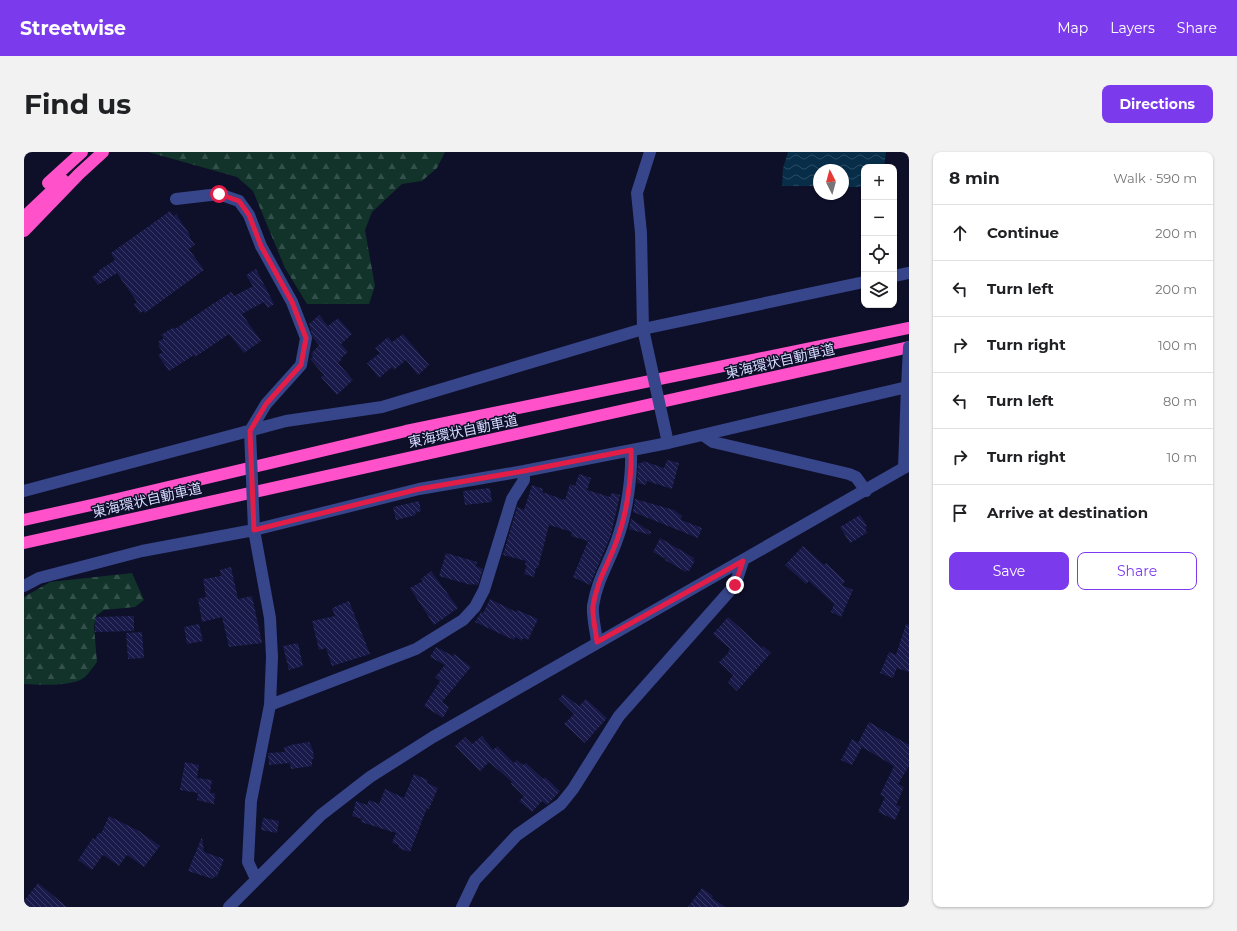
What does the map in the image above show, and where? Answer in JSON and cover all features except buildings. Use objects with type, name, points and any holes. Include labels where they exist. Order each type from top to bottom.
[{"type":"highway","points":[[24,206],[82,152]]},
{"type":"highway","points":[[24,217],[94,152]]},
{"type":"highway","points":[[24,231],[79,174],[103,152]]},
{"type":"highway","name":"東海環状自動車道","points":[[24,520],[406,431],[909,328]]},
{"type":"highway","name":"東海環状自動車道","points":[[24,543],[909,347]]},
{"type":"street","points":[[650,152],[637,193],[641,233],[643,329],[668,443]]},
{"type":"street","points":[[176,199],[219,194],[239,201],[249,215],[261,246],[292,302],[306,338],[301,365],[266,404],[250,431],[254,530],[270,618],[272,656],[270,705],[251,801],[248,862],[256,879]]},
{"type":"street","points":[[897,275],[909,273]]},
{"type":"street","points":[[24,491],[286,421],[382,407],[643,329],[861,283]]},
{"type":"street","points":[[229,907],[321,815],[370,777],[433,737],[597,642],[743,561],[906,467],[909,347]]},
{"type":"street","points":[[24,586],[39,578],[142,551],[254,530],[419,489],[524,471],[668,443],[907,387]]},
{"type":"street","points":[[703,435],[713,442],[849,474],[856,477],[866,491]]},
{"type":"street","points":[[597,642],[593,608],[599,581],[618,537],[631,473],[631,450]]},
{"type":"street","points":[[270,705],[416,649],[463,620],[475,606],[484,590],[512,499],[524,480],[524,471]]},
{"type":"street","points":[[462,907],[475,880],[517,835],[561,804],[574,789],[619,716],[735,585],[743,561]]},
{"type":"green space","points":[[148,152],[445,152],[437,168],[422,181],[402,184],[372,212],[365,230],[375,286],[369,304],[307,304],[285,268],[253,191],[237,177]]},
{"type":"green space","points":[[132,573],[144,600],[135,607],[104,610],[96,616],[94,626],[97,662],[85,677],[80,680],[64,684],[24,684],[24,597],[50,582]]},
{"type":"water","points":[[788,152],[886,152],[884,164],[861,164],[861,187],[849,187],[849,164],[813,164],[813,186],[782,186],[783,168]]},
{"type":"route","points":[[219,194],[239,201],[249,215],[261,246],[292,302],[306,338],[301,365],[266,404],[250,431],[254,530],[419,489],[524,471],[631,450],[632,466],[618,537],[599,581],[593,608],[597,642],[743,561],[735,585]]}]
